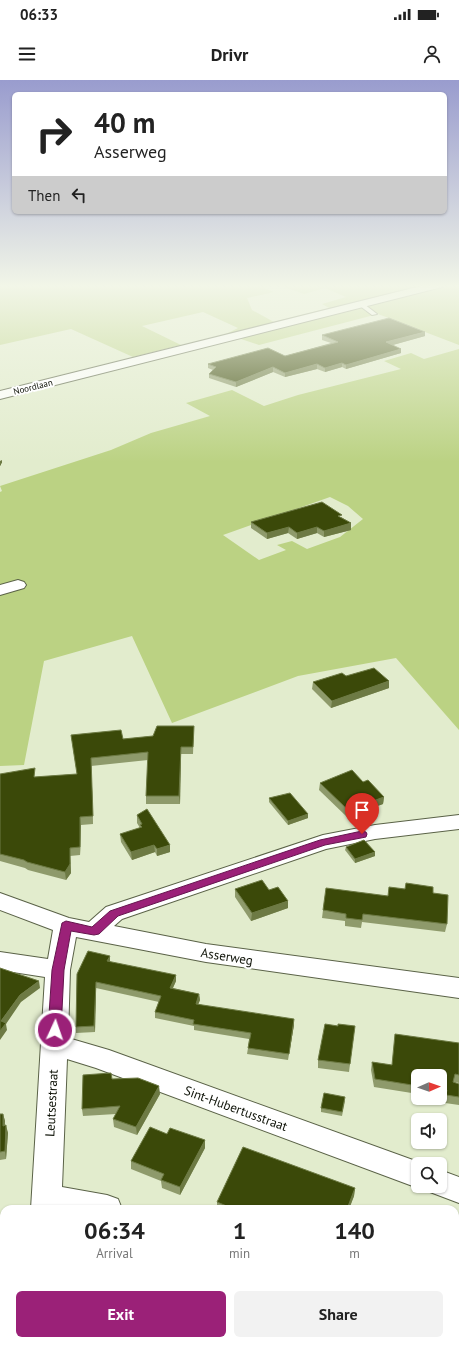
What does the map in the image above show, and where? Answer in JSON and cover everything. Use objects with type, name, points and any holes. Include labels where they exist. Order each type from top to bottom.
[{"type":"main road","name":"Noordlaan","points":[[0,396],[207,344]]},
{"type":"street","points":[[0,590],[18,585]]},
{"type":"street","points":[[94,931],[114,914],[323,842],[375,832],[459,822]]},
{"type":"street","name":"Asserweg","points":[[0,901],[66,926],[206,953],[459,988]]},
{"type":"street","name":"Leutsestraat","points":[[46,1204],[58,970],[66,926]]},
{"type":"street","points":[[0,961],[58,970]]},
{"type":"street","name":"Sint-Hubertusstraat","points":[[54,1045],[100,1058],[411,1171]]},
{"type":"street","points":[[447,1186],[459,1190]]},
{"type":"street","points":[[46,1204],[58,1205]]},
{"type":"green space","points":[[104,344],[181,345],[133,357]]},
{"type":"green space","points":[[459,349],[459,730],[396,658],[298,676],[172,723],[132,636],[44,661],[24,765],[0,766],[0,492],[2,491],[0,486],[111,450],[151,433],[210,416],[186,403],[232,390],[264,406],[298,395],[401,369],[384,361],[411,353],[424,359]],"holes":[[[330,497],[348,506],[363,519],[340,537],[307,549],[292,541],[277,545],[286,550],[259,560],[223,535]]]},
{"type":"building","points":[[330,344],[390,344],[401,349],[346,365],[342,363],[325,368],[317,364],[285,373],[273,367],[236,382],[209,374],[216,367],[208,364],[268,348],[285,356]]},
{"type":"building","points":[[322,502],[342,515],[338,516],[351,523],[324,531],[317,527],[297,533],[289,527],[267,533],[251,522]]},
{"type":"building","points":[[374,668],[389,681],[332,701],[313,682],[342,673],[346,676]]},
{"type":"building","points":[[157,726],[194,726],[193,747],[181,747],[179,796],[146,796],[148,752],[91,758],[93,816],[80,817],[80,847],[70,848],[70,864],[65,872],[0,854],[0,774],[35,768],[34,777],[77,774],[71,735],[121,730],[123,739],[153,736]]},
{"type":"building","points":[[352,770],[363,782],[368,780],[384,797],[348,810],[320,783]]},
{"type":"building","points":[[290,793],[308,814],[288,821],[269,798]]},
{"type":"building","points":[[147,809],[170,845],[157,849],[154,845],[131,852],[120,834],[142,827],[137,815]]},
{"type":"building","points":[[364,840],[375,852],[355,859],[346,847]]},
{"type":"building","points":[[262,880],[269,890],[278,887],[288,901],[252,913],[235,889]]},
{"type":"building","points":[[406,883],[433,887],[433,893],[448,895],[447,924],[363,914],[362,920],[346,918],[346,914],[323,910],[326,888],[388,896],[389,887],[405,889]]},
{"type":"building","points":[[88,951],[110,956],[107,961],[176,975],[170,988],[199,994],[196,1004],[294,1019],[289,1054],[248,1048],[251,1033],[193,1024],[194,1020],[155,1012],[161,996],[96,982],[94,1026],[76,1027],[77,974]]},
{"type":"building","points":[[0,968],[39,981],[20,995],[1,1021],[6,1023],[0,1031]]},
{"type":"building","points":[[325,1024],[355,1026],[350,1064],[318,1060]]},
{"type":"building","points":[[395,1034],[459,1043],[459,1075],[455,1074],[453,1082],[459,1084],[459,1097],[447,1095],[447,1069],[411,1069],[411,1085],[375,1079],[372,1062],[392,1065]]},
{"type":"building","points":[[111,1073],[112,1079],[138,1078],[159,1086],[136,1127],[113,1119],[120,1106],[82,1109],[83,1075]]},
{"type":"building","points":[[324,1093],[345,1097],[342,1112],[321,1108]]},
{"type":"building","points":[[0,1114],[3,1114],[3,1126],[6,1125],[5,1151],[0,1152]]},
{"type":"building","points":[[150,1127],[167,1134],[170,1128],[205,1140],[180,1187],[161,1180],[164,1174],[131,1161]]},
{"type":"building","points":[[243,1147],[355,1188],[349,1205],[224,1205],[217,1202]]},
{"type":"route","points":[[55,1030],[58,970],[66,926],[94,931],[114,914],[323,842],[362,834]]}]
